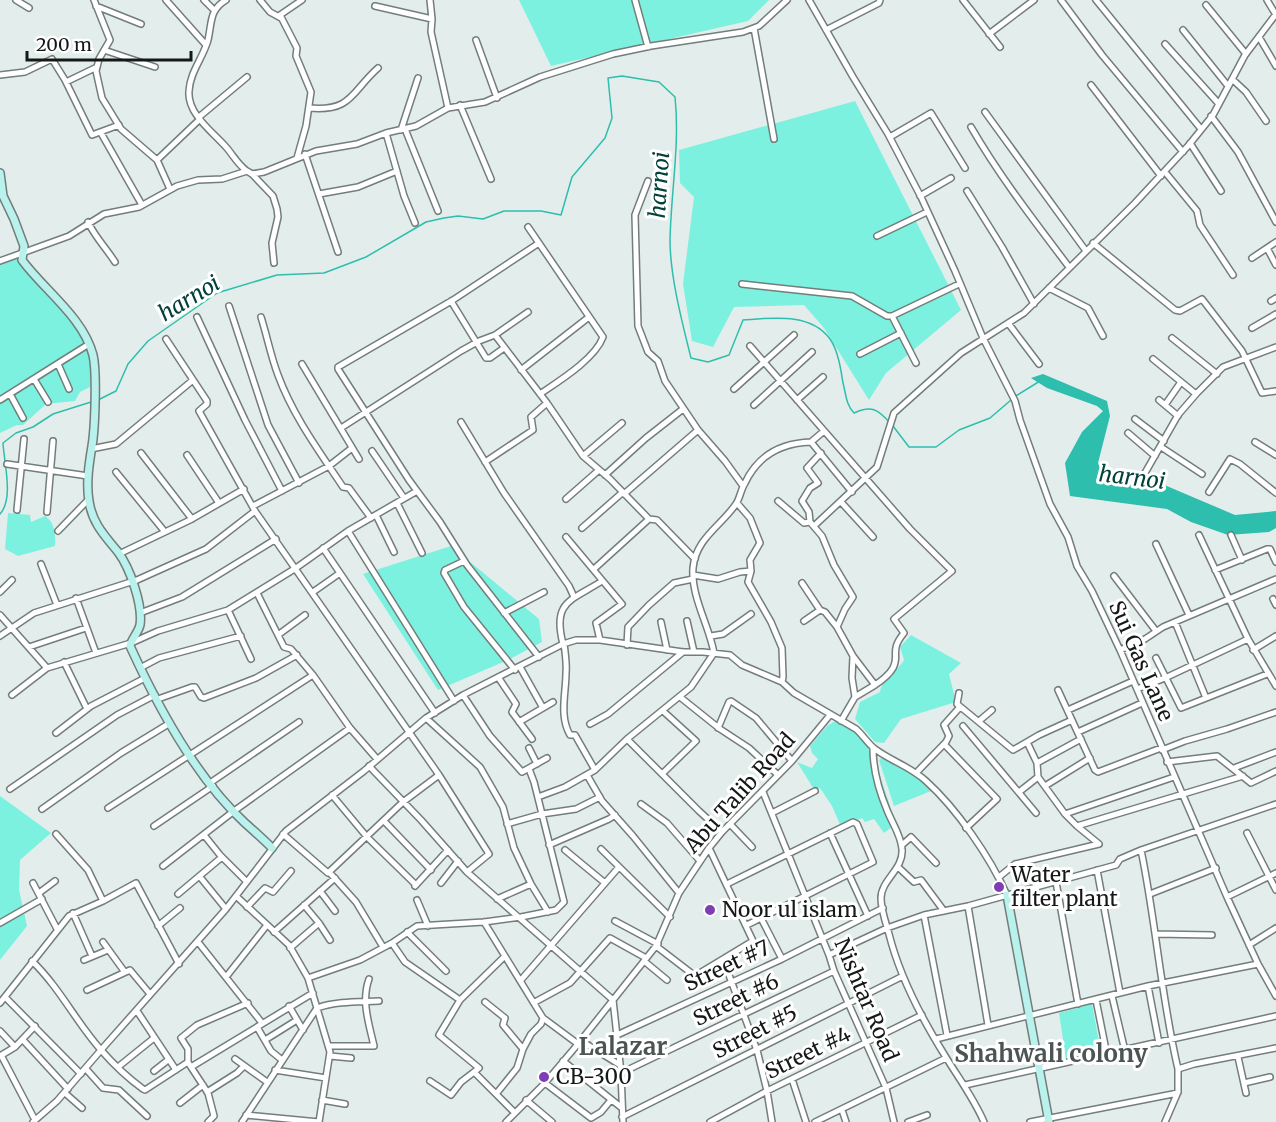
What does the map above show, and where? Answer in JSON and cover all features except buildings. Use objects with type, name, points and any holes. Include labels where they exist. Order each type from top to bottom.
[{"type":"street","points":[[16,0],[28,8]]},
{"type":"street","points":[[166,0],[206,45]]},
{"type":"street","points":[[204,0],[214,10]]},
{"type":"street","points":[[226,0],[214,10],[206,45],[191,75],[188,93],[190,103],[200,118],[232,154],[240,167],[250,172],[273,196],[278,217],[272,243],[274,263]]},
{"type":"street","points":[[260,0],[270,12],[281,18],[297,48],[296,56],[311,92],[306,126],[297,158]]},
{"type":"street","points":[[281,18],[280,15],[302,0]]},
{"type":"street","points":[[430,0],[431,32],[448,108]]},
{"type":"street","points":[[635,0],[648,47]]},
{"type":"street","points":[[0,261],[69,236],[88,222],[110,212],[142,205],[170,189],[198,180],[222,179],[250,172],[264,172],[305,154],[357,144],[386,133],[416,126],[448,108],[485,102],[549,74],[613,54],[724,36],[759,26],[787,0]]},
{"type":"street","name":"Sui Gas Lane","points":[[809,0],[890,137],[920,196],[983,338],[1016,402],[1020,420],[1050,504],[1068,537],[1077,566],[1092,591],[1120,650],[1227,897],[1258,964],[1276,996]]},
{"type":"street","points":[[826,30],[879,3],[880,0]]},
{"type":"street","points":[[963,0],[999,47]]},
{"type":"street","points":[[989,34],[1034,0]]},
{"type":"street","points":[[1061,0],[1102,55],[1183,152]]},
{"type":"street","points":[[1096,0],[1202,129]]},
{"type":"street","points":[[778,501],[804,523],[812,524],[867,479],[877,467],[894,413],[961,353],[1024,313],[1191,143],[1219,104],[1246,54],[1276,15],[1267,0]]},
{"type":"street","points":[[95,3],[141,24]]},
{"type":"street","points":[[95,3],[110,40],[96,71],[102,98],[119,125],[158,160],[170,189]]},
{"type":"street","points":[[1206,5],[1246,54]]},
{"type":"street","points":[[375,6],[432,19]]},
{"type":"street","points":[[754,27],[774,139]]},
{"type":"street","points":[[1183,30],[1230,82],[1246,92],[1266,121]]},
{"type":"street","points":[[1259,37],[1276,66]]},
{"type":"street","points":[[476,40],[496,98]]},
{"type":"street","points":[[1165,44],[1219,104]]},
{"type":"street","points":[[104,50],[155,67]]},
{"type":"street","points":[[0,75],[25,72],[52,59],[92,135],[119,125]]},
{"type":"street","points":[[66,82],[97,66]]},
{"type":"street","points":[[309,108],[326,110],[351,99],[378,68]]},
{"type":"street","points":[[158,160],[200,118],[247,77]]},
{"type":"street","points":[[418,78],[403,129],[438,211]]},
{"type":"street","points":[[1091,85],[1163,174],[1197,211],[1200,225],[1233,275]]},
{"type":"street","points":[[459,105],[491,179]]},
{"type":"street","points":[[985,112],[1086,251]]},
{"type":"street","points":[[890,137],[931,113],[965,168]]},
{"type":"street","points":[[1211,116],[1238,152],[1276,222]]},
{"type":"street","points":[[971,127],[993,164],[1070,267]]},
{"type":"street","points":[[101,133],[142,205]]},
{"type":"street","points":[[386,133],[415,224]]},
{"type":"street","points":[[1191,143],[1221,191]]},
{"type":"street","points":[[305,154],[338,252]]},
{"type":"street","points":[[319,194],[358,187],[397,171]]},
{"type":"street","points":[[0,174],[3,196],[24,246],[21,253],[22,260],[70,313],[93,355],[92,447],[88,476],[88,500],[93,518],[103,536],[119,554],[132,580],[140,614],[140,628],[131,643]]},
{"type":"street","points":[[920,196],[951,178]]},
{"type":"street","points":[[648,181],[635,215],[638,326],[648,352],[658,361],[665,381],[698,430],[743,486]]},
{"type":"street","points":[[967,191],[1034,303]]},
{"type":"street","points":[[877,236],[927,212]]},
{"type":"street","points":[[88,222],[94,235],[100,239],[115,262]]},
{"type":"street","points":[[528,227],[603,339],[578,368],[540,393]]},
{"type":"street","points":[[1252,258],[1276,242]]},
{"type":"street","points":[[539,243],[451,301],[338,367],[365,412],[464,561],[539,657]]},
{"type":"street","points":[[1093,243],[1175,310],[1179,311],[1202,298],[1242,351],[1262,393],[1276,391]]},
{"type":"street","points":[[1266,248],[1276,265]]},
{"type":"street","points":[[742,284],[852,296],[887,316],[959,284]]},
{"type":"street","points":[[1049,288],[1088,308],[1102,336]]},
{"type":"street","points":[[451,301],[486,358],[490,358],[504,348]]},
{"type":"street","points":[[229,306],[268,425],[299,483]]},
{"type":"street","points":[[340,428],[476,342],[495,335],[528,312]]},
{"type":"street","points":[[1252,328],[1276,314]]},
{"type":"street","points":[[892,315],[916,363]]},
{"type":"street","points":[[197,317],[240,410],[282,491]]},
{"type":"street","points":[[261,317],[277,373],[286,395],[317,451],[343,487],[350,488],[373,516],[394,552]]},
{"type":"street","points":[[521,370],[589,317]]},
{"type":"street","points":[[1008,323],[1039,364]]},
{"type":"street","points":[[860,354],[900,333]]},
{"type":"street","points":[[495,335],[540,393],[583,456],[649,519],[657,520],[695,559]]},
{"type":"street","points":[[734,389],[794,335]]},
{"type":"street","points":[[1172,338],[1217,374]]},
{"type":"street","points":[[166,339],[207,401],[207,404],[199,411],[254,509],[439,775],[489,854],[467,872]]},
{"type":"street","points":[[0,400],[89,344]]},
{"type":"street","points":[[750,346],[910,529],[952,571],[894,619],[904,633],[896,643],[893,667],[876,685],[855,697],[841,721]]},
{"type":"street","points":[[1141,480],[1178,416],[1223,367],[1276,347]]},
{"type":"street","points":[[754,405],[812,352]]},
{"type":"street","points":[[1153,359],[1196,394]]},
{"type":"street","points":[[57,364],[69,389]]},
{"type":"street","points":[[302,364],[359,459]]},
{"type":"street","points":[[797,400],[823,377]]},
{"type":"street","points":[[34,379],[48,402]]},
{"type":"street","points":[[92,447],[116,444],[193,380]]},
{"type":"street","points":[[1165,405],[1182,382]]},
{"type":"street","points":[[10,394],[24,418]]},
{"type":"street","points":[[1159,400],[1178,416]]},
{"type":"street","points":[[485,462],[533,430],[531,417],[547,403]]},
{"type":"street","points":[[605,475],[683,408]]},
{"type":"street","points":[[1135,419],[1162,444],[1202,474]]},
{"type":"street","points":[[461,422],[527,528],[569,586],[574,597]]},
{"type":"street","points":[[583,456],[622,423]]},
{"type":"street","points":[[582,528],[698,430]]},
{"type":"street","points":[[538,797],[565,788],[595,770],[627,739],[691,687],[714,653],[693,577],[695,559],[706,537],[737,503],[750,472],[764,456],[782,446],[796,442],[811,442],[824,431]]},
{"type":"street","points":[[1128,433],[1155,456]]},
{"type":"street","points":[[17,510],[24,438]]},
{"type":"street","points":[[47,512],[53,441]]},
{"type":"street","points":[[811,442],[852,492]]},
{"type":"street","points":[[1254,442],[1276,455]]},
{"type":"street","points":[[0,636],[34,613],[137,580],[206,549],[254,509],[329,466],[352,448]]},
{"type":"street","points":[[372,452],[404,498]]},
{"type":"street","points":[[141,453],[192,519]]},
{"type":"street","points":[[820,453],[807,468],[818,483],[810,488],[802,501],[809,512],[812,524],[822,536],[834,565],[854,597],[845,609],[837,627]]},
{"type":"street","points":[[187,455],[219,503]]},
{"type":"street","points":[[1209,492],[1230,459],[1240,464],[1276,493]]},
{"type":"street","points":[[7,464],[88,476]]},
{"type":"street","points":[[566,499],[599,470]]},
{"type":"street","points":[[116,472],[165,532]]},
{"type":"street","points":[[119,554],[192,519],[244,489]]},
{"type":"street","points":[[12,696],[47,668],[131,643],[158,631],[228,610],[296,568],[348,531],[417,491]]},
{"type":"street","points":[[58,531],[88,500]]},
{"type":"street","points":[[840,502],[873,537]]},
{"type":"street","points":[[397,503],[422,553]]},
{"type":"street","points":[[737,503],[750,518],[760,543],[750,560],[751,571],[748,582],[771,622],[782,648],[782,682]]},
{"type":"street","points":[[594,569],[649,519]]},
{"type":"street","points":[[348,531],[454,701]]},
{"type":"street","points":[[1199,535],[1253,650],[1276,686]]},
{"type":"street","points":[[1231,535],[1242,560]]},
{"type":"street","points":[[566,537],[622,604],[596,623],[600,640]]},
{"type":"street","points":[[140,614],[182,597],[276,539]]},
{"type":"street","points":[[1156,544],[1189,615]]},
{"type":"street","points":[[323,548],[435,712]]},
{"type":"street","points":[[1215,570],[1270,549],[1276,562]]},
{"type":"street","points":[[464,561],[445,570],[444,573],[464,607],[518,668],[543,708]]},
{"type":"street","points":[[41,564],[57,604]]},
{"type":"street","points":[[627,645],[628,627],[674,583],[693,577],[718,579],[751,571]]},
{"type":"street","points":[[313,592],[340,573]]},
{"type":"street","points":[[1114,576],[1156,631]]},
{"type":"street","points":[[1120,650],[1189,615],[1276,579]]},
{"type":"street","points":[[0,592],[12,580]]},
{"type":"street","points":[[595,770],[574,735],[568,732],[564,720],[567,661],[559,628],[559,614],[574,597],[602,580]]},
{"type":"street","points":[[802,583],[820,610],[825,612],[837,627],[854,656],[876,685]]},
{"type":"street","points":[[257,592],[284,647],[291,649],[297,655],[350,728],[377,759]]},
{"type":"street","points":[[504,613],[544,592]]},
{"type":"street","points":[[76,598],[96,653]]},
{"type":"street","points":[[228,610],[251,659]]},
{"type":"street","points":[[804,621],[820,610]]},
{"type":"street","points":[[711,636],[723,634],[751,614]]},
{"type":"street","points":[[0,615],[47,668]]},
{"type":"street","points":[[278,635],[305,615]]},
{"type":"street","points":[[687,621],[694,652]]},
{"type":"street","points":[[661,622],[667,650]]},
{"type":"street","points":[[1175,622],[1206,698]]},
{"type":"street","points":[[29,647],[86,628]]},
{"type":"street","points":[[140,668],[159,658],[241,636]]},
{"type":"street","points":[[1253,650],[1276,636]]},
{"type":"street","points":[[1137,689],[1248,639]]},
{"type":"street","points":[[35,1026],[15,1047],[1,1055],[34,1121],[66,1091],[179,964],[226,909],[283,834],[369,766],[426,717],[463,695],[563,644],[576,640],[600,640],[683,652],[730,655],[742,664],[782,682],[794,693],[863,735],[873,748],[916,773],[939,795],[966,828],[999,877],[1007,895],[1048,1120]]},
{"type":"street","points":[[131,643],[145,678],[190,756],[234,811],[272,848]]},
{"type":"street","points":[[590,724],[608,714],[683,652]]},
{"type":"street","points":[[10,789],[117,715],[156,697],[195,687],[204,698],[256,678],[297,655]]},
{"type":"street","points":[[854,656],[852,678],[855,697]]},
{"type":"street","points":[[1156,658],[1179,708],[1267,674]]},
{"type":"street","points":[[64,662],[87,709]]},
{"type":"street","points":[[108,808],[313,675]]},
{"type":"street","points":[[498,677],[516,704],[512,712],[532,739]]},
{"type":"street","points":[[56,733],[108,696],[145,678]]},
{"type":"street","points":[[1068,710],[1133,681]]},
{"type":"street","points":[[1058,690],[1098,772],[1276,712]]},
{"type":"street","points":[[959,693],[956,702],[1013,750],[1072,720]]},
{"type":"street","points":[[463,695],[490,736],[522,772],[547,758]]},
{"type":"street","points":[[680,696],[718,728],[749,748],[778,775]]},
{"type":"street","points":[[718,728],[731,701],[756,718],[792,761]]},
{"type":"street","points":[[519,722],[554,702]]},
{"type":"street","points":[[1078,732],[1142,703]]},
{"type":"street","points":[[916,773],[944,744],[949,736],[944,724],[960,706]]},
{"type":"street","points":[[979,721],[992,710]]},
{"type":"street","points":[[662,774],[696,741],[663,711]]},
{"type":"street","name":"Abu Talib Road","points":[[509,1121],[514,1112],[544,1083],[579,1042],[657,945],[679,892],[709,848],[792,761],[830,715]]},
{"type":"street","points":[[426,717],[480,767],[502,807],[514,848],[531,884],[548,912]]},
{"type":"street","points":[[154,826],[299,722]]},
{"type":"street","points":[[42,809],[121,753],[170,723]]},
{"type":"street","points":[[963,726],[1036,813]]},
{"type":"street","points":[[163,866],[234,811],[350,728]]},
{"type":"street","points":[[627,739],[722,832]]},
{"type":"street","points":[[1037,763],[1081,739]]},
{"type":"street","points":[[999,877],[1015,864],[1099,844],[1065,814],[1044,786],[1038,777],[1037,763],[1027,742]]},
{"type":"street","points":[[944,744],[997,799],[966,828]]},
{"type":"street","points":[[529,748],[537,764]]},
{"type":"street","points":[[873,748],[873,764],[886,809],[903,852],[898,867],[882,894],[887,928],[903,976],[922,1015],[946,1058],[965,1085],[984,1122]]},
{"type":"street","points":[[1167,762],[1217,756],[1231,769],[1276,753]]},
{"type":"street","points":[[1044,786],[1090,758]]},
{"type":"street","points":[[369,766],[467,872],[613,1000],[621,1073],[622,1120]]},
{"type":"street","points":[[1234,768],[1251,783],[1276,771]]},
{"type":"street","points":[[308,978],[360,960],[417,926],[484,922],[548,912],[561,907],[564,902],[529,769]]},
{"type":"street","points":[[329,872],[403,802],[439,775]]},
{"type":"street","points":[[587,775],[600,797],[679,892]]},
{"type":"street","points":[[1077,826],[1243,776]]},
{"type":"street","points":[[1019,792],[1038,777]]},
{"type":"street","points":[[1065,814],[1174,777]]},
{"type":"street","points":[[772,813],[815,791]]},
{"type":"street","name":"Nishtar Road","points":[[763,792],[834,971],[886,1088],[894,1122]]},
{"type":"street","points":[[332,795],[367,837],[415,885],[448,850]]},
{"type":"street","points":[[507,824],[542,814],[576,809],[600,797]]},
{"type":"street","points":[[641,804],[667,823],[700,861]]},
{"type":"street","points":[[829,955],[887,928],[924,915],[968,906],[1116,865],[1120,859],[1141,850],[1276,804]]},
{"type":"street","points":[[549,845],[615,815]]},
{"type":"street","points":[[384,821],[431,870]]},
{"type":"street","points":[[727,884],[855,822],[865,842],[873,862],[747,925]]},
{"type":"street","points":[[730,824],[752,847]]},
{"type":"street","points":[[830,833],[868,916]]},
{"type":"street","points":[[1247,833],[1276,890]]},
{"type":"street","points":[[56,834],[88,870],[103,901]]},
{"type":"street","points":[[283,834],[335,878],[356,902],[383,947]]},
{"type":"street","points":[[204,835],[246,881]]},
{"type":"street","points":[[902,845],[911,837],[936,863]]},
{"type":"street","points":[[615,921],[657,945],[694,976],[753,941],[709,848]]},
{"type":"street","points":[[601,849],[670,917]]},
{"type":"street","points":[[565,850],[605,883]]},
{"type":"street","points":[[1141,850],[1150,894],[1171,1040],[1178,1069],[1178,1092],[1165,1122]]},
{"type":"street","points":[[178,894],[222,857]]},
{"type":"street","points":[[441,883],[458,861]]},
{"type":"street","points":[[521,980],[620,867]]},
{"type":"street","points":[[898,867],[914,882],[921,880],[944,911]]},
{"type":"street","points":[[1150,894],[1216,868]]},
{"type":"street","points":[[1097,870],[1120,993]]},
{"type":"street","points":[[247,907],[265,888],[273,892],[291,872]]},
{"type":"street","points":[[1227,897],[1276,873]]},
{"type":"street","points":[[200,877],[226,909]]},
{"type":"street","points":[[274,932],[335,878]]},
{"type":"street","points":[[0,923],[41,896],[55,881]]},
{"type":"street","points":[[1056,882],[1078,1004]]},
{"type":"street","points":[[33,883],[57,929]]},
{"type":"street","points":[[0,1003],[57,929],[73,913],[103,901],[136,883],[179,964]]},
{"type":"street","points":[[497,898],[531,884]]},
{"type":"street","points":[[320,891],[335,911]]},
{"type":"street","points":[[236,896],[290,948],[308,978],[330,1056],[319,1122],[246,1115]]},
{"type":"street","points":[[417,900],[428,926]]},
{"type":"street","points":[[304,905],[320,923],[330,940]]},
{"type":"street","points":[[968,906],[988,1025]]},
{"type":"street","points":[[158,926],[180,908]]},
{"type":"street","name":"Street #7","points":[[617,1035],[782,959],[883,908]]},
{"type":"street","points":[[73,913],[92,956]]},
{"type":"street","points":[[924,915],[947,1035]]},
{"type":"street","points":[[761,918],[782,959]]},
{"type":"street","points":[[484,922],[543,1018],[620,1065]]},
{"type":"street","points":[[290,948],[320,923]]},
{"type":"street","points":[[226,977],[267,925]]},
{"type":"street","points":[[1249,945],[1276,928]]},
{"type":"street","points":[[407,932],[446,971]]},
{"type":"street","points":[[1156,934],[1212,935]]},
{"type":"street","points":[[535,1002],[570,983],[610,938],[646,959],[667,980]]},
{"type":"street","points":[[103,942],[124,971]]},
{"type":"street","points":[[198,942],[248,1003],[271,1051],[282,1060]]},
{"type":"street","points":[[392,943],[405,962],[460,1000]]},
{"type":"street","points":[[84,960],[108,950]]},
{"type":"street","points":[[430,1081],[451,1095],[461,1082],[479,1068],[440,1035],[460,1000],[506,956]]},
{"type":"street","points":[[723,959],[757,1050],[772,1122]]},
{"type":"street","points":[[32,961],[48,976],[101,1050],[145,1090],[176,1070],[260,1025],[313,993]]},
{"type":"street","points":[[936,1039],[1148,986],[1258,964]]},
{"type":"street","points":[[87,990],[124,971],[132,971],[150,994]]},
{"type":"street","name":"Street #6","points":[[621,1073],[834,971]]},
{"type":"street","name":"Street #5","points":[[622,1120],[903,976]]},
{"type":"street","points":[[329,1046],[374,1046],[365,1002],[369,979]]},
{"type":"street","points":[[1269,983],[1276,979]]},
{"type":"street","points":[[1148,986],[1160,1043]]},
{"type":"street","points":[[1112,996],[1125,1051]]},
{"type":"street","points":[[5,997],[81,1074]]},
{"type":"street","points":[[1096,999],[1107,1055]]},
{"type":"street","points":[[242,1122],[318,1008],[326,1005],[379,1001]]},
{"type":"street","points":[[485,1002],[505,1018],[503,1025],[522,1049]]},
{"type":"street","points":[[208,1122],[214,1116],[207,1092],[190,1064],[188,1049],[181,1038],[197,1025],[248,1003]]},
{"type":"street","points":[[289,1006],[303,1030]]},
{"type":"street","points":[[137,1011],[176,1070]]},
{"type":"street","name":"Street #4","points":[[710,1122],[767,1090],[922,1015]]},
{"type":"street","points":[[965,1085],[1276,1016]]},
{"type":"street","points":[[496,1094],[517,1068],[522,1049],[543,1018]]},
{"type":"street","points":[[265,1040],[297,1020]]},
{"type":"street","points":[[0,1031],[15,1047]]},
{"type":"street","points":[[118,1067],[154,1038]]},
{"type":"street","points":[[23,1040],[82,1108]]},
{"type":"street","points":[[1178,1069],[1276,1048]]},
{"type":"street","points":[[330,1056],[351,1058]]},
{"type":"street","points":[[1238,1057],[1246,1093]]},
{"type":"street","points":[[815,1122],[946,1058]]},
{"type":"street","points":[[235,1059],[267,1082]]},
{"type":"street","points":[[154,1071],[168,1060]]},
{"type":"street","points":[[563,1061],[622,1108]]},
{"type":"street","points":[[207,1092],[244,1066]]},
{"type":"street","points":[[86,1069],[103,1088],[119,1090],[147,1116]]},
{"type":"street","points":[[275,1070],[326,1078]]},
{"type":"street","points":[[474,1072],[514,1112]]},
{"type":"street","points":[[1244,1083],[1270,1077]]},
{"type":"street","points":[[792,1079],[806,1122]]},
{"type":"street","points":[[544,1083],[591,1118],[601,1112],[610,1100]]},
{"type":"street","points":[[180,1102],[203,1085]]},
{"type":"street","points":[[1030,1122],[1178,1092]]},
{"type":"street","points":[[322,1100],[345,1104]]},
{"type":"street","points":[[526,1100],[552,1122]]},
{"type":"street","points":[[842,1110],[846,1122]]},
{"type":"street","points":[[908,1122],[927,1115]]},
{"type":"shaded area","points":[[519,0],[769,0],[748,21],[551,66]]},
{"type":"shaded area","points":[[855,101],[961,310],[886,373],[869,400],[824,328],[804,305],[734,307],[713,347],[692,341],[683,284],[694,197],[680,183],[679,150]]},
{"type":"shaded area","points":[[17,257],[19,264],[62,307],[81,333],[91,359],[90,387],[80,392],[75,401],[46,404],[23,425],[17,425],[0,433],[0,264]]},
{"type":"shaded area","points":[[1043,374],[1107,401],[1110,416],[1098,463],[1104,479],[1143,488],[1155,481],[1235,515],[1276,511],[1276,528],[1269,532],[1228,535],[1191,522],[1167,509],[1070,496],[1065,463],[1082,432],[1103,411],[1097,406],[1047,388],[1031,378]]},
{"type":"shaded area","points":[[8,513],[30,515],[31,522],[45,516],[53,525],[55,546],[18,556],[5,549]]},
{"type":"shaded area","points":[[451,546],[539,619],[542,642],[508,660],[438,690],[363,574]]},
{"type":"shaded area","points":[[911,635],[961,663],[949,674],[956,702],[901,719],[884,743],[875,742],[855,719],[860,702],[880,692],[887,679],[904,660],[900,647]]},
{"type":"shaded area","points":[[835,721],[845,724],[860,734],[870,746],[896,824],[884,833],[874,819],[865,822],[862,818],[841,827],[832,806],[820,788],[815,791],[797,762],[812,768],[818,759],[812,753],[810,746],[827,726]]},
{"type":"shaded area","points":[[883,757],[917,777],[931,791],[894,806],[879,760]]},
{"type":"shaded area","points":[[0,796],[51,833],[20,860],[19,890],[27,926],[0,960]]},
{"type":"shaded area","points":[[1092,1004],[1101,1052],[1066,1059],[1059,1013]]},
{"type":"waterway","name":"harnoi","points":[[98,400],[116,391],[128,364],[148,341],[217,293],[277,275],[324,273],[366,257],[426,222],[458,216],[483,219],[504,211],[541,211],[561,215],[572,177],[605,138],[612,118],[608,78],[622,76],[659,82],[675,97],[675,168],[670,240],[677,299],[691,358],[708,362],[729,355],[743,320],[778,318],[812,324],[822,330],[833,344],[839,360],[849,406],[854,413],[865,409],[874,410],[882,414],[890,423]]},
{"type":"waterway","name":"harnoi","points":[[1014,397],[1040,381]]},
{"type":"waterway","name":"harnoi","points":[[893,426],[909,447],[936,447],[959,430],[990,418],[1011,400]]},
{"type":"waterway","name":"harnoi","points":[[0,514],[7,499],[3,443],[16,433],[33,427],[53,414],[91,402]]},
{"type":"place","name":"Water filter plant","points":[[999,887]]},
{"type":"place","name":"Noor ul islam","points":[[710,910]]},
{"type":"place","name":"CB-300","points":[[544,1077]]},
{"type":"district","name":"Lalazar","points":[[623,1047]]},
{"type":"district","name":"Shahwali colony","points":[[1051,1054]]}]
